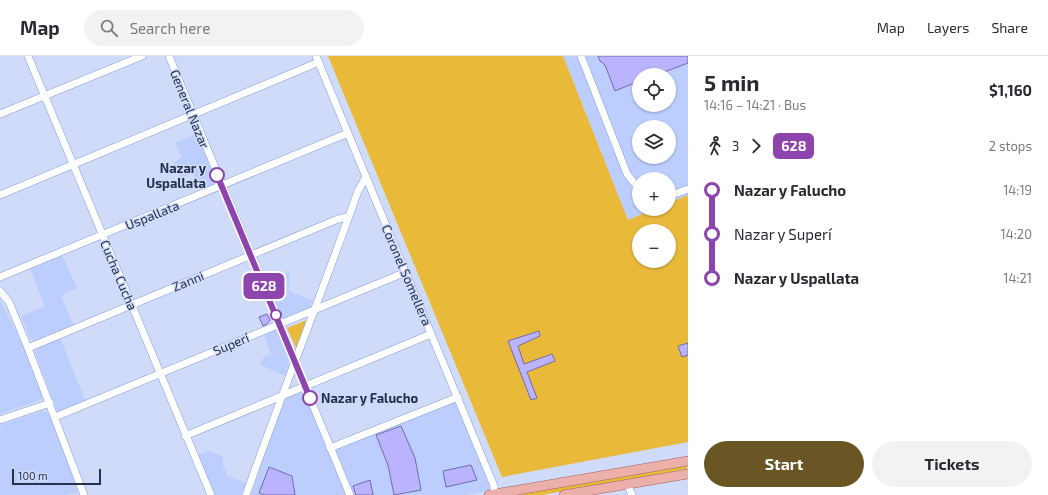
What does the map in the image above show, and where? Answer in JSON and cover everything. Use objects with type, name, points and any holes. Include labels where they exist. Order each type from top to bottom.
[{"type":"main road","points":[[492,495],[688,461]]},
{"type":"main road","points":[[564,495],[688,474]]},
{"type":"street","name":"Cucha Cucha","points":[[28,56],[185,436],[211,495]]},
{"type":"street","points":[[0,114],[142,56]]},
{"type":"street","name":"General Nazar","points":[[169,56],[192,116],[350,495]]},
{"type":"street","points":[[581,56],[627,174],[632,181]]},
{"type":"street","points":[[0,195],[192,116],[318,59]]},
{"type":"street","name":"Coronel Somellera","points":[[318,59],[494,486],[492,495]]},
{"type":"street","name":"Uspallata","points":[[0,277],[348,133]]},
{"type":"street","points":[[246,495],[281,396],[316,308],[348,217],[358,191],[366,177]]},
{"type":"street","points":[[676,193],[688,189]]},
{"type":"street","name":"Zanni","points":[[28,348],[250,255],[338,219],[348,217]]},
{"type":"street","name":"Superí","points":[[55,417],[160,375],[279,323],[406,272]]},
{"type":"street","points":[[0,291],[9,302],[50,403],[81,495]]},
{"type":"street","points":[[185,436],[304,385],[431,334]]},
{"type":"street","points":[[330,448],[458,397]]},
{"type":"street","points":[[0,420],[50,403]]},
{"type":"street","points":[[627,484],[632,495]]},
{"type":"shaded area","points":[[328,56],[563,56],[628,220],[638,216],[676,216],[676,200],[688,195],[688,442],[502,477]]},
{"type":"shaded area","points":[[563,56],[688,56],[688,195],[676,200],[676,172],[632,172],[632,216],[638,216],[628,220]]},
{"type":"shaded area","points":[[196,134],[216,181],[214,185],[201,191],[193,173],[181,178],[174,162],[182,158],[175,143]]},
{"type":"shaded area","points":[[62,255],[77,288],[61,296],[74,326],[34,341],[30,338],[21,316],[45,306],[30,268]]},
{"type":"shaded area","points":[[289,272],[289,291],[313,301],[310,308],[283,319],[280,317],[265,282]]},
{"type":"shaded area","points":[[0,300],[25,349],[42,395],[41,400],[0,414]]},
{"type":"shaded area","points":[[307,320],[296,348],[287,328]]},
{"type":"shaded area","points":[[274,328],[279,330],[290,357],[285,376],[259,364],[265,356],[271,354],[264,333]]},
{"type":"shaded area","points":[[60,338],[86,402],[58,412],[35,352],[38,347]]},
{"type":"shaded area","points":[[300,390],[305,393],[347,495],[251,495],[284,397]]},
{"type":"shaded area","points":[[453,403],[458,405],[491,488],[489,491],[466,495],[353,495],[335,452],[336,448]]},
{"type":"shaded area","points":[[43,411],[50,414],[79,487],[77,493],[66,495],[0,495],[0,425]]},
{"type":"shaded area","points":[[210,451],[223,457],[223,469],[227,470],[226,475],[248,484],[244,495],[215,495],[198,455]]},
{"type":"shaded area","points":[[688,463],[687,469],[542,495],[504,495]]},
{"type":"building","points":[[598,56],[688,56],[688,63],[675,68],[632,68],[632,84],[615,91],[605,65],[600,61]]},
{"type":"building","points":[[267,314],[270,320],[263,326],[259,317]]},
{"type":"building","points":[[539,331],[540,336],[518,346],[524,364],[552,354],[555,361],[527,372],[537,398],[531,400],[508,341]]},
{"type":"building","points":[[688,343],[688,355],[682,357],[678,346]]},
{"type":"building","points":[[401,426],[415,458],[421,490],[394,495],[388,465],[376,435]]},
{"type":"building","points":[[471,465],[477,480],[446,487],[443,471]]},
{"type":"building","points":[[269,467],[292,476],[295,495],[264,495],[259,493]]},
{"type":"building","points":[[370,480],[373,495],[356,495],[353,486]]},
{"type":"bus line","name":"628","points":[[217,175],[310,398]]},
{"type":"place","name":"Nazar y Uspallata","points":[[217,175]]},
{"type":"place","name":"Nazar y Falucho","points":[[310,398]]}]
